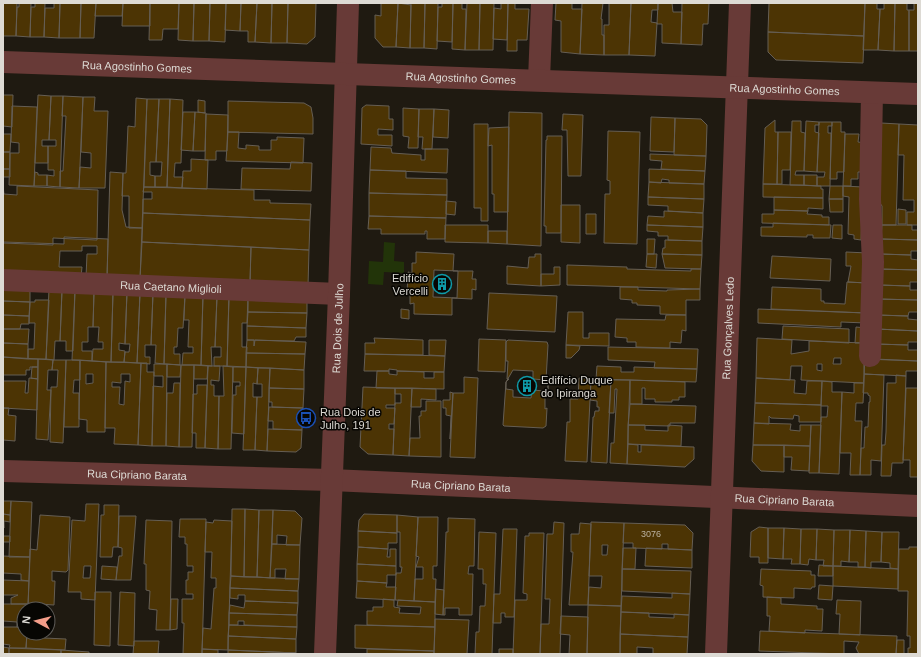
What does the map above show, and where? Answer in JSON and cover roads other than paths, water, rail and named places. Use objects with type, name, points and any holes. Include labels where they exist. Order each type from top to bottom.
[{"type":"street","name":"Rua Dois de Julho","points":[[324,654],[339,294],[348,3]]},
{"type":"street","points":[[539,80],[542,3]]},
{"type":"street","name":"Rua Gonçalves Ledo","points":[[716,654],[740,3]]},
{"type":"street","name":"Rua Agostinho Gomes","points":[[3,62],[918,94]]},
{"type":"street","points":[[870,356],[873,262],[870,199],[872,93]]},
{"type":"street","name":"Rua Caetano Miglioli","points":[[3,280],[339,294]]},
{"type":"street","name":"Rua Cipriano Barata","points":[[3,471],[331,480],[918,506]]},
{"type":"place","name":"Edifício Vercelli","points":[[442,284]]},
{"type":"place","name":"Edifício Duque do Ipiranga","points":[[527,386]]},
{"type":"place","name":"Rua Dois de Julho, 191","points":[[306,418]]}]
